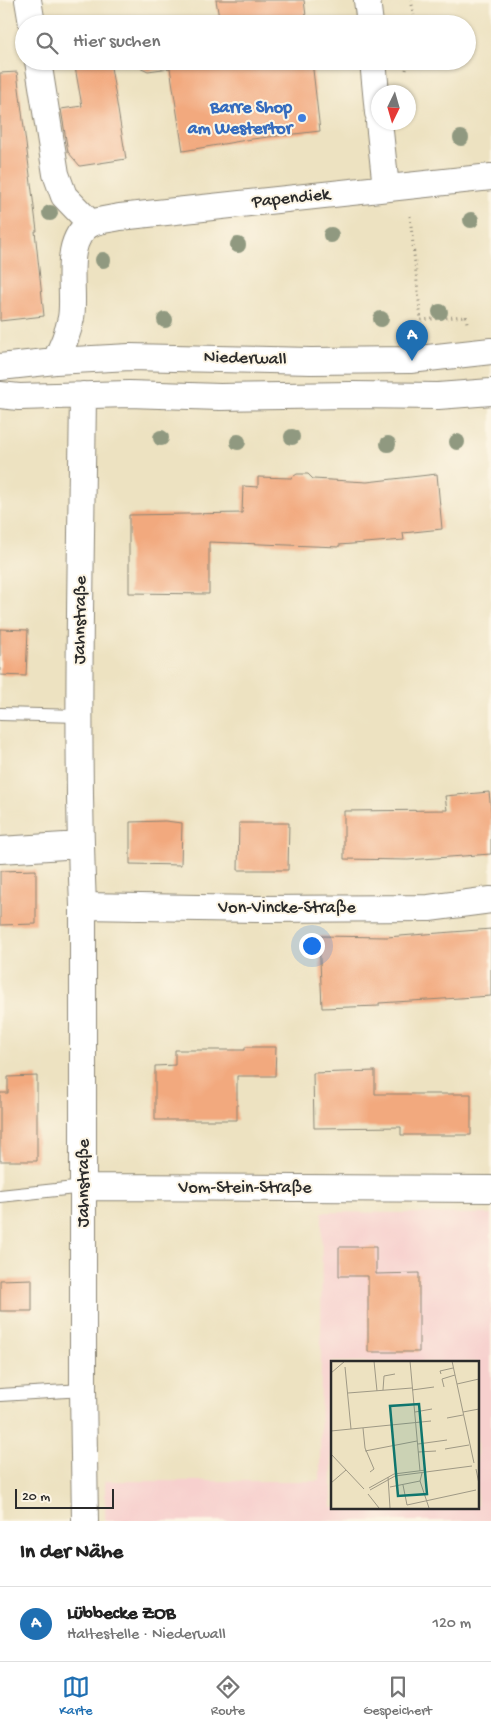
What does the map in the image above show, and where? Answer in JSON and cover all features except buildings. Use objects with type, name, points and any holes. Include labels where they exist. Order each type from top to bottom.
[{"type":"street","points":[[28,0],[30,15]]},
{"type":"street","points":[[367,0],[369,15]]},
{"type":"street","points":[[39,70],[56,174],[64,196],[91,224],[77,237],[72,260],[71,316],[66,340],[56,361]]},
{"type":"street","points":[[374,70],[375,85]]},
{"type":"street","points":[[382,130],[396,187]]},
{"type":"street","name":"Papendiek","points":[[91,224],[120,217],[491,177]]},
{"type":"street","name":"Niederwall","points":[[0,367],[56,361],[130,357],[311,361],[410,360],[481,352]]},
{"type":"street","name":"Niederwall","points":[[0,396],[129,394],[220,397],[438,396],[491,392]]},
{"type":"street","name":"Jahnstraße","points":[[83,395],[80,716],[83,906],[83,1390],[85,1521]]},
{"type":"street","points":[[0,850],[81,846]]},
{"type":"street","name":"Von-Vincke-Straße","points":[[83,906],[256,909],[428,908],[491,900]]},
{"type":"street","name":"Vom-Stein-Straße","points":[[84,1187],[491,1189]]},
{"type":"lane","points":[[0,714],[80,716]]},
{"type":"lane","name":"Vom-Stein-Straße","points":[[0,1196],[84,1187]]},
{"type":"lane","points":[[0,1395],[83,1390]]},
{"type":"path","points":[[412,0],[414,15]]},
{"type":"path","points":[[396,187],[422,320],[466,316],[481,352]]},
{"type":"shaded area","points":[[322,1212],[491,1214],[491,1521],[105,1521],[105,1481],[320,1481]]},
{"type":"place","name":"Barre Shop am Westertor","points":[[302,118]]},
{"type":"place","name":"Lübbecke ZOB","points":[[412,361]]}]
